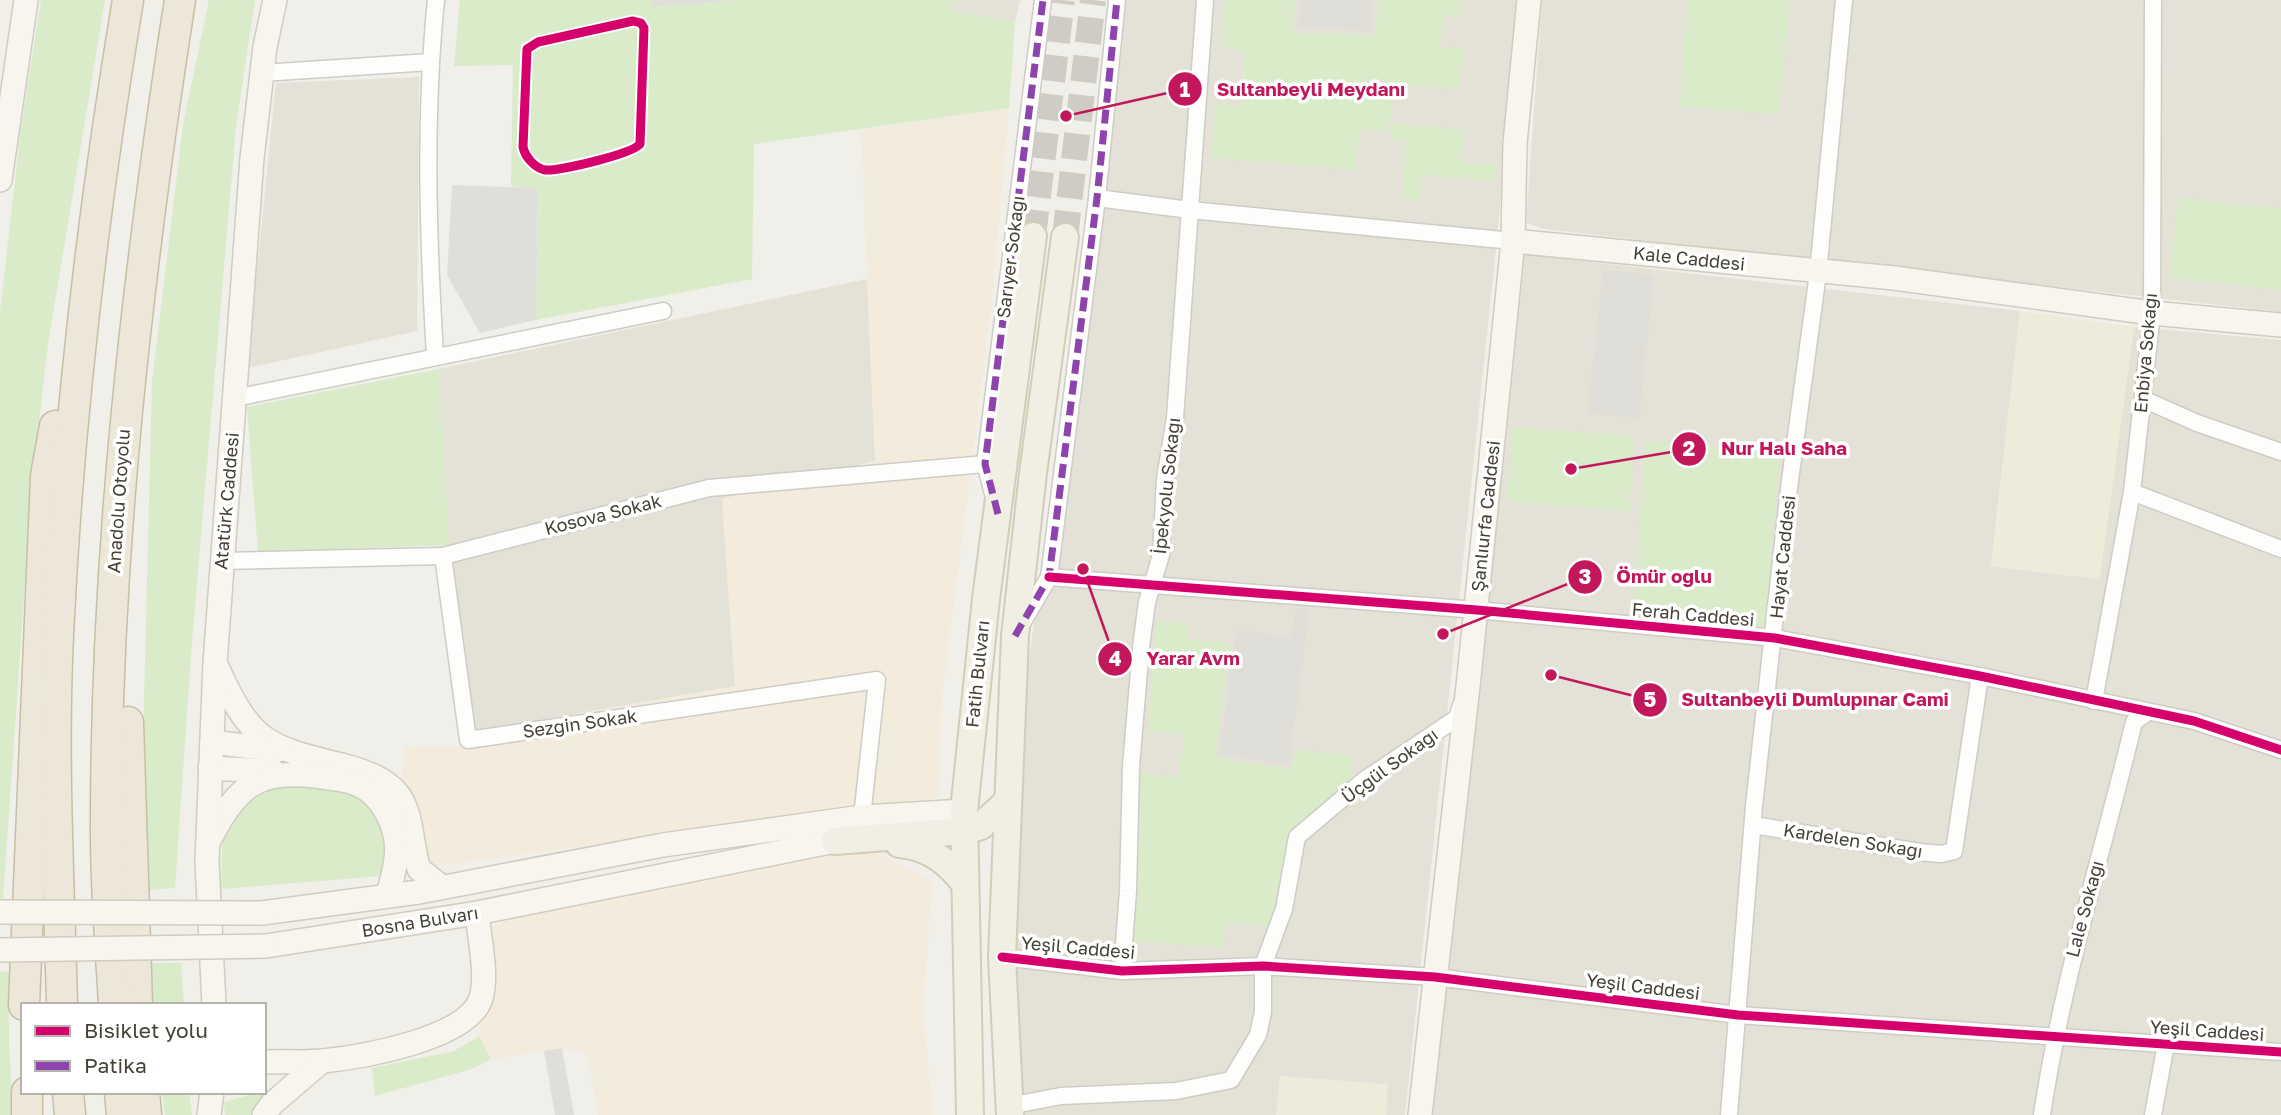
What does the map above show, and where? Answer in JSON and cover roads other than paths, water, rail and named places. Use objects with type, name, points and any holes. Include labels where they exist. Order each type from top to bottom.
[{"type":"highway","points":[[24,1003],[46,476],[128,0]]},
{"type":"highway","name":"Anadolu Otoyolu","points":[[114,1003],[106,823],[111,629],[122,437],[150,190],[180,0]]},
{"type":"highway","points":[[62,1003],[58,849],[59,624],[68,472],[111,105]]},
{"type":"highway","points":[[122,437],[137,1003]]},
{"type":"highway","points":[[27,1094],[27,1115]]},
{"type":"highway","points":[[68,1094],[70,1115]]},
{"type":"highway","points":[[120,1094],[122,1115]]},
{"type":"highway","points":[[144,1094],[146,1115]]},
{"type":"main road","points":[[0,180],[26,0]]},
{"type":"main road","name":"Atatürk Caddesi","points":[[215,1003],[208,843],[215,663],[252,158],[262,73],[275,0]]},
{"type":"main road","name":"Şanlıurfa Caddesi","points":[[1420,1115],[1477,610],[1513,241],[1515,143],[1529,0]]},
{"type":"main road","name":"Fatih Bulvarı","points":[[970,1115],[965,884],[998,514],[1033,236]]},
{"type":"main road","name":"Fatih Bulvarı","points":[[1009,1110],[1002,957],[1003,880],[1015,636],[1033,473],[1065,237]]},
{"type":"main road","name":"Kale Caddesi","points":[[1513,241],[1894,278],[2152,313],[2281,325]]},
{"type":"main road","points":[[215,663],[240,715],[267,741],[281,750]]},
{"type":"main road","points":[[212,742],[281,750],[359,770],[387,783],[398,794],[406,809],[419,869],[442,887]]},
{"type":"main road","points":[[210,768],[292,772],[355,783],[377,798],[392,824],[397,855],[388,895]]},
{"type":"main road","points":[[208,843],[229,803],[242,790],[274,774],[292,772]]},
{"type":"main road","points":[[835,841],[970,823],[1007,802]]},
{"type":"main road","name":"Bosna Bulvarı","points":[[0,912],[262,913],[442,887],[663,845],[862,817],[970,823]]},
{"type":"main road","points":[[970,823],[1003,880]]},
{"type":"main road","points":[[835,841],[911,845],[952,866],[965,884]]},
{"type":"main road","name":"Bosna Bulvarı","points":[[0,950],[266,946],[477,913],[835,841]]},
{"type":"main road","points":[[266,1062],[322,1061],[442,1033],[460,1025],[474,1014],[482,998],[477,913]]},
{"type":"main road","points":[[266,1049],[322,1061]]},
{"type":"main road","points":[[264,1115],[272,1104],[322,1061]]},
{"type":"main road","points":[[209,1115],[212,1094]]},
{"type":"main road","points":[[219,1094],[221,1115]]},
{"type":"street","points":[[435,355],[430,231],[430,62],[436,0]]},
{"type":"street","name":"Sarıyer Sokağı","points":[[998,514],[985,464],[1043,0]]},
{"type":"street","name":"Fatih Bulvarı","points":[[1015,636],[1049,577],[1097,198],[1117,0]]},
{"type":"street","name":"İpekyolu Sokağı","points":[[1122,971],[1128,891],[1131,767],[1147,601],[1161,555],[1165,480],[1175,418],[1205,0]]},
{"type":"street","name":"Hayat Caddesi","points":[[1729,1115],[1753,825],[1790,488],[1818,272],[1844,0]]},
{"type":"street","name":"Enbiya Sokağı","points":[[2094,701],[2132,492],[2152,313],[2154,0]]},
{"type":"street","points":[[262,73],[430,62]]},
{"type":"street","name":"Kale Caddesi","points":[[1097,198],[1190,211],[1513,241]]},
{"type":"street","points":[[235,398],[435,355],[663,311]]},
{"type":"street","points":[[2143,399],[2197,423],[2281,452]]},
{"type":"street","name":"Kosova Sokak","points":[[222,561],[443,556],[709,488],[985,464]]},
{"type":"street","points":[[2132,492],[2281,549]]},
{"type":"street","name":"Sezgin Sokak","points":[[443,556],[468,740],[877,681],[862,817]]},
{"type":"street","name":"Ferah Caddesi","points":[[1049,577],[1477,610],[1774,638],[1980,676],[2194,721],[2281,750]]},
{"type":"street","name":"Kardelen Sokağı","points":[[1753,825],[1920,852],[1954,851],[1980,676]]},
{"type":"street","name":"Üçgül Sokağı","points":[[1263,966],[1284,909],[1297,837],[1363,781],[1457,718],[1469,677]]},
{"type":"street","name":"Lale Sokağı","points":[[2042,1115],[2053,1038],[2134,722],[2148,712]]},
{"type":"street","name":"Yeşil Caddesi","points":[[1002,957],[1122,971],[1263,966],[1435,977],[1738,1015],[2281,1052]]},
{"type":"street","points":[[1009,1110],[1061,1096],[1176,1091],[1231,1080],[1258,1035],[1263,1012],[1263,966]]},
{"type":"street","points":[[2153,1115],[2166,1044]]},
{"type":"tunnel","points":[[1033,236],[1062,0]]},
{"type":"tunnel","points":[[1065,237],[1093,0]]},
{"type":"place","name":"Sultanbeyli Meydanı","points":[[1066,116]]},
{"type":"place","name":"Nur Halı Saha","points":[[1571,469]]},
{"type":"place","name":"Yarar Avm","points":[[1083,569]]},
{"type":"place","name":"Ömür oğlu","points":[[1443,634]]},
{"type":"place","name":"Sultanbeyli Dumlupınar Cami","points":[[1551,675]]}]
